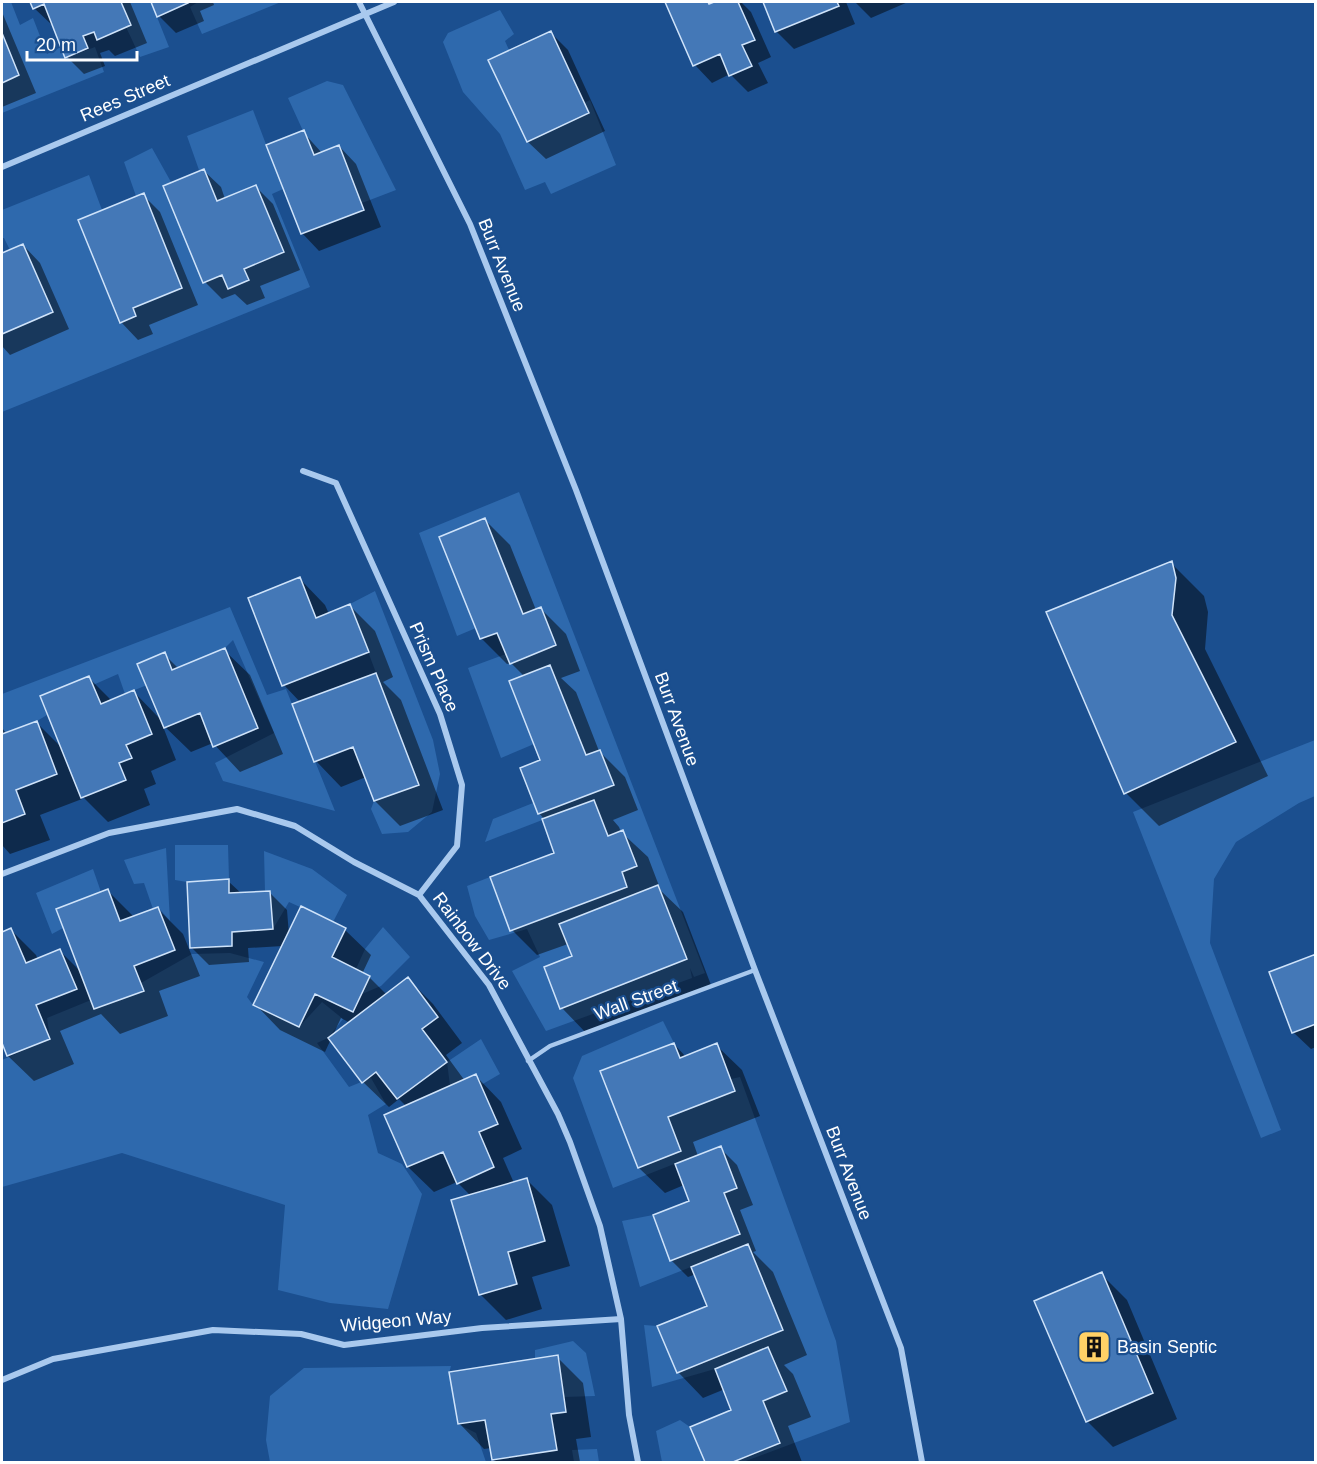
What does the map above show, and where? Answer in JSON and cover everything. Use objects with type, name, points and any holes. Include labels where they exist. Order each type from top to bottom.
[{"type":"street","name":"Burr Avenue","points":[[359,2],[471,224],[576,490],[755,970],[901,1348],[922,1462]]},
{"type":"street","name":"Rees Street","points":[[2,167],[255,58],[394,2]]},
{"type":"street","name":"Prism Place","points":[[303,471],[336,483],[440,714],[462,785],[457,846],[419,895]]},
{"type":"street","name":"Rainbow Drive","points":[[2,874],[109,833],[237,809],[295,826],[354,862],[419,895],[489,985],[558,1114],[570,1142],[600,1226],[621,1319],[629,1415],[638,1462]]},
{"type":"street","name":"Widgeon Way","points":[[2,1380],[53,1359],[213,1330],[301,1334],[344,1344],[482,1328],[621,1319]]},
{"type":"lane","name":"Wall Street","points":[[528,1061],[550,1046],[755,970]]},
{"type":"shaded area","points":[[2,2],[11,2],[20,25],[33,18],[47,54],[61,47],[66,58],[95,47],[104,72],[2,113],[2,83],[19,75],[2,33]]},
{"type":"shaded area","points":[[121,2],[151,2],[169,47],[140,57],[126,27],[131,25]]},
{"type":"shaded area","points":[[198,2],[281,2],[202,34],[190,7]]},
{"type":"shaded area","points":[[500,10],[514,34],[505,41],[509,50],[489,60],[527,142],[589,113],[584,103],[590,100],[616,165],[551,194],[545,182],[525,190],[500,134],[463,92],[443,42],[448,33]]},
{"type":"shaded area","points":[[327,81],[343,85],[396,190],[362,203],[340,145],[314,155],[288,98]]},
{"type":"shaded area","points":[[253,110],[283,189],[272,194],[310,287],[2,412],[2,334],[53,312],[23,244],[10,250],[2,238],[2,210],[89,175],[102,210],[78,220],[119,323],[136,317],[133,308],[136,196],[124,162],[152,148],[171,182],[163,186],[203,282],[222,275],[229,289],[249,280],[244,269],[284,252],[256,185],[217,201],[204,169],[199,170],[187,136]]},
{"type":"shaded area","points":[[519,492],[705,973],[694,977],[690,968],[692,978],[546,1031],[512,971],[540,957],[527,929],[489,940],[475,916],[467,886],[490,877],[511,931],[627,887],[622,872],[637,866],[623,830],[608,836],[594,800],[485,842],[493,819],[533,803],[538,814],[613,785],[586,755],[550,665],[509,681],[534,744],[501,758],[468,668],[506,654],[510,664],[556,645],[541,607],[523,614],[485,518],[476,628],[457,636],[419,533]],"holes":[[[657,885],[560,1009],[544,967],[572,956],[559,924]]]},
{"type":"shaded area","points":[[375,591],[433,740],[440,774],[432,812],[408,832],[382,834],[371,809],[374,801],[418,784],[350,604]]},
{"type":"shaded area","points":[[230,607],[267,695],[286,689],[335,811],[223,781],[215,763],[274,733],[233,640],[225,648],[172,670],[165,652],[138,664],[147,685],[125,694],[118,674],[93,685],[89,677],[40,696],[47,715],[2,734],[2,694]]},
{"type":"shaded area","points":[[1315,740],[1315,796],[1299,803],[1236,842],[1214,879],[1210,943],[1281,1130],[1261,1138],[1133,812]]},
{"type":"shaded area","points":[[175,845],[228,845],[229,879],[187,882],[175,880]]},
{"type":"shaded area","points":[[166,848],[170,921],[158,907],[153,909],[144,883],[134,884],[124,860]]},
{"type":"shaded area","points":[[264,851],[312,869],[347,895],[333,922],[289,902],[273,929],[270,891],[265,892]]},
{"type":"shaded area","points":[[93,869],[101,892],[56,909],[63,928],[52,934],[36,893]]},
{"type":"shaded area","points":[[383,927],[410,957],[381,986],[362,994],[370,976],[356,969],[365,949]]},
{"type":"shaded area","points":[[230,953],[264,962],[247,997],[253,1005],[299,1027],[322,1002],[343,1019],[328,1038],[317,1043],[349,1087],[371,1078],[386,1104],[368,1115],[378,1153],[402,1164],[422,1194],[388,1309],[330,1303],[278,1290],[285,1205],[122,1153],[2,1187],[2,1060],[50,1039],[47,1018],[91,1000],[94,1009],[143,991],[141,983],[192,954]]},
{"type":"shaded area","points":[[663,1021],[674,1043],[600,1071],[638,1168],[681,1151],[668,1117],[735,1091],[731,1079],[740,1077],[836,1341],[850,1422],[743,1462],[733,1462],[780,1443],[763,1401],[787,1391],[768,1347],[715,1369],[652,1387],[644,1325],[657,1326],[677,1373],[782,1330],[691,1267],[640,1287],[622,1221],[653,1215],[670,1260],[740,1234],[724,1193],[720,1146],[613,1188],[573,1078],[582,1056]]},
{"type":"shaded area","points":[[481,1039],[500,1074],[481,1085],[476,1074],[450,1086],[447,1062]]},
{"type":"shaded area","points":[[573,1341],[586,1353],[595,1396],[564,1397],[558,1356],[535,1359],[535,1350]]},
{"type":"shaded area","points":[[451,1366],[449,1373],[458,1424],[476,1433],[486,1462],[270,1462],[266,1440],[270,1396],[304,1368]]},
{"type":"shaded area","points":[[680,1420],[690,1427],[705,1462],[662,1462],[656,1431]]},
{"type":"shaded area","points":[[597,1449],[599,1462],[574,1462],[572,1450]]},
{"type":"building","points":[[30,2],[121,2],[131,25],[97,40],[94,32],[83,36],[88,48],[65,58],[44,4],[33,9]]},
{"type":"building","points":[[151,2],[187,2],[188,3],[157,17]]},
{"type":"building","points":[[665,2],[708,2],[709,4],[738,2],[755,40],[742,45],[752,66],[729,76],[720,54],[693,66]]},
{"type":"building","points":[[763,2],[837,2],[839,6],[775,32]]},
{"type":"building","points":[[551,31],[589,113],[527,142],[488,60]]},
{"type":"building","points":[[2,33],[19,75],[2,83]]},
{"type":"building","points":[[304,130],[314,155],[339,145],[364,210],[301,234],[266,145]]},
{"type":"building","points":[[204,169],[217,201],[256,185],[284,252],[244,269],[249,280],[228,289],[222,275],[203,283],[163,186]]},
{"type":"building","points":[[144,193],[182,288],[133,308],[136,316],[120,323],[78,220]]},
{"type":"building","points":[[23,244],[53,312],[2,334],[2,253]]},
{"type":"building","points":[[485,518],[523,614],[541,607],[556,645],[510,664],[497,633],[480,639],[439,537]]},
{"type":"building","points":[[1172,561],[1176,578],[1172,615],[1236,742],[1124,794],[1046,612]]},
{"type":"building","points":[[300,577],[316,618],[350,604],[369,652],[282,686],[248,598]]},
{"type":"building","points":[[225,648],[258,728],[213,747],[200,713],[164,728],[137,664],[165,652],[172,670]]},
{"type":"building","points":[[550,665],[586,755],[600,750],[614,785],[538,814],[520,768],[540,760],[509,681]]},
{"type":"building","points":[[376,673],[419,785],[374,801],[353,747],[314,762],[292,704]]},
{"type":"building","points":[[89,676],[101,704],[134,690],[152,734],[126,745],[132,758],[119,763],[126,780],[81,798],[40,696]]},
{"type":"building","points":[[37,721],[57,774],[16,790],[25,814],[2,823],[2,734]]},
{"type":"building","points":[[594,800],[608,836],[623,830],[637,866],[622,872],[627,887],[510,931],[490,877],[554,853],[542,819]]},
{"type":"building","points":[[229,879],[229,893],[270,891],[273,929],[232,932],[232,946],[190,948],[187,882]]},
{"type":"building","points":[[658,885],[687,959],[560,1009],[544,967],[572,956],[559,924]]},
{"type":"building","points":[[108,889],[120,921],[158,907],[175,950],[134,966],[144,991],[94,1009],[56,909]]},
{"type":"building","points":[[301,906],[346,928],[332,957],[370,976],[353,1012],[315,994],[299,1027],[253,1005]]},
{"type":"building","points":[[11,928],[26,963],[60,949],[77,989],[36,1005],[50,1039],[7,1056],[2,1043],[2,932]]},
{"type":"building","points":[[1316,954],[1316,1024],[1292,1033],[1269,972]]},
{"type":"building","points":[[408,977],[438,1017],[422,1029],[447,1062],[397,1099],[376,1072],[362,1083],[328,1038]]},
{"type":"building","points":[[674,1043],[680,1058],[717,1043],[735,1091],[668,1117],[681,1151],[638,1168],[600,1071]]},
{"type":"building","points":[[476,1074],[498,1124],[479,1132],[494,1167],[457,1184],[443,1152],[407,1167],[384,1115]]},
{"type":"building","points":[[721,1146],[737,1188],[724,1193],[740,1234],[670,1261],[653,1215],[689,1201],[675,1164]]},
{"type":"building","points":[[527,1178],[545,1241],[508,1252],[517,1284],[479,1295],[451,1200]]},
{"type":"building","points":[[748,1244],[783,1330],[677,1373],[657,1326],[707,1306],[691,1267]]},
{"type":"building","name":"Basin Septic","points":[[1102,1272],[1153,1393],[1086,1422],[1034,1301]]},
{"type":"building","points":[[768,1347],[787,1391],[763,1401],[780,1443],[733,1462],[705,1462],[690,1427],[731,1410],[715,1369]]},
{"type":"building","points":[[558,1355],[566,1412],[551,1414],[557,1450],[492,1460],[485,1420],[458,1424],[449,1372]]},
{"type":"place","name":"Basin Septic","points":[[1094,1347]]}]
